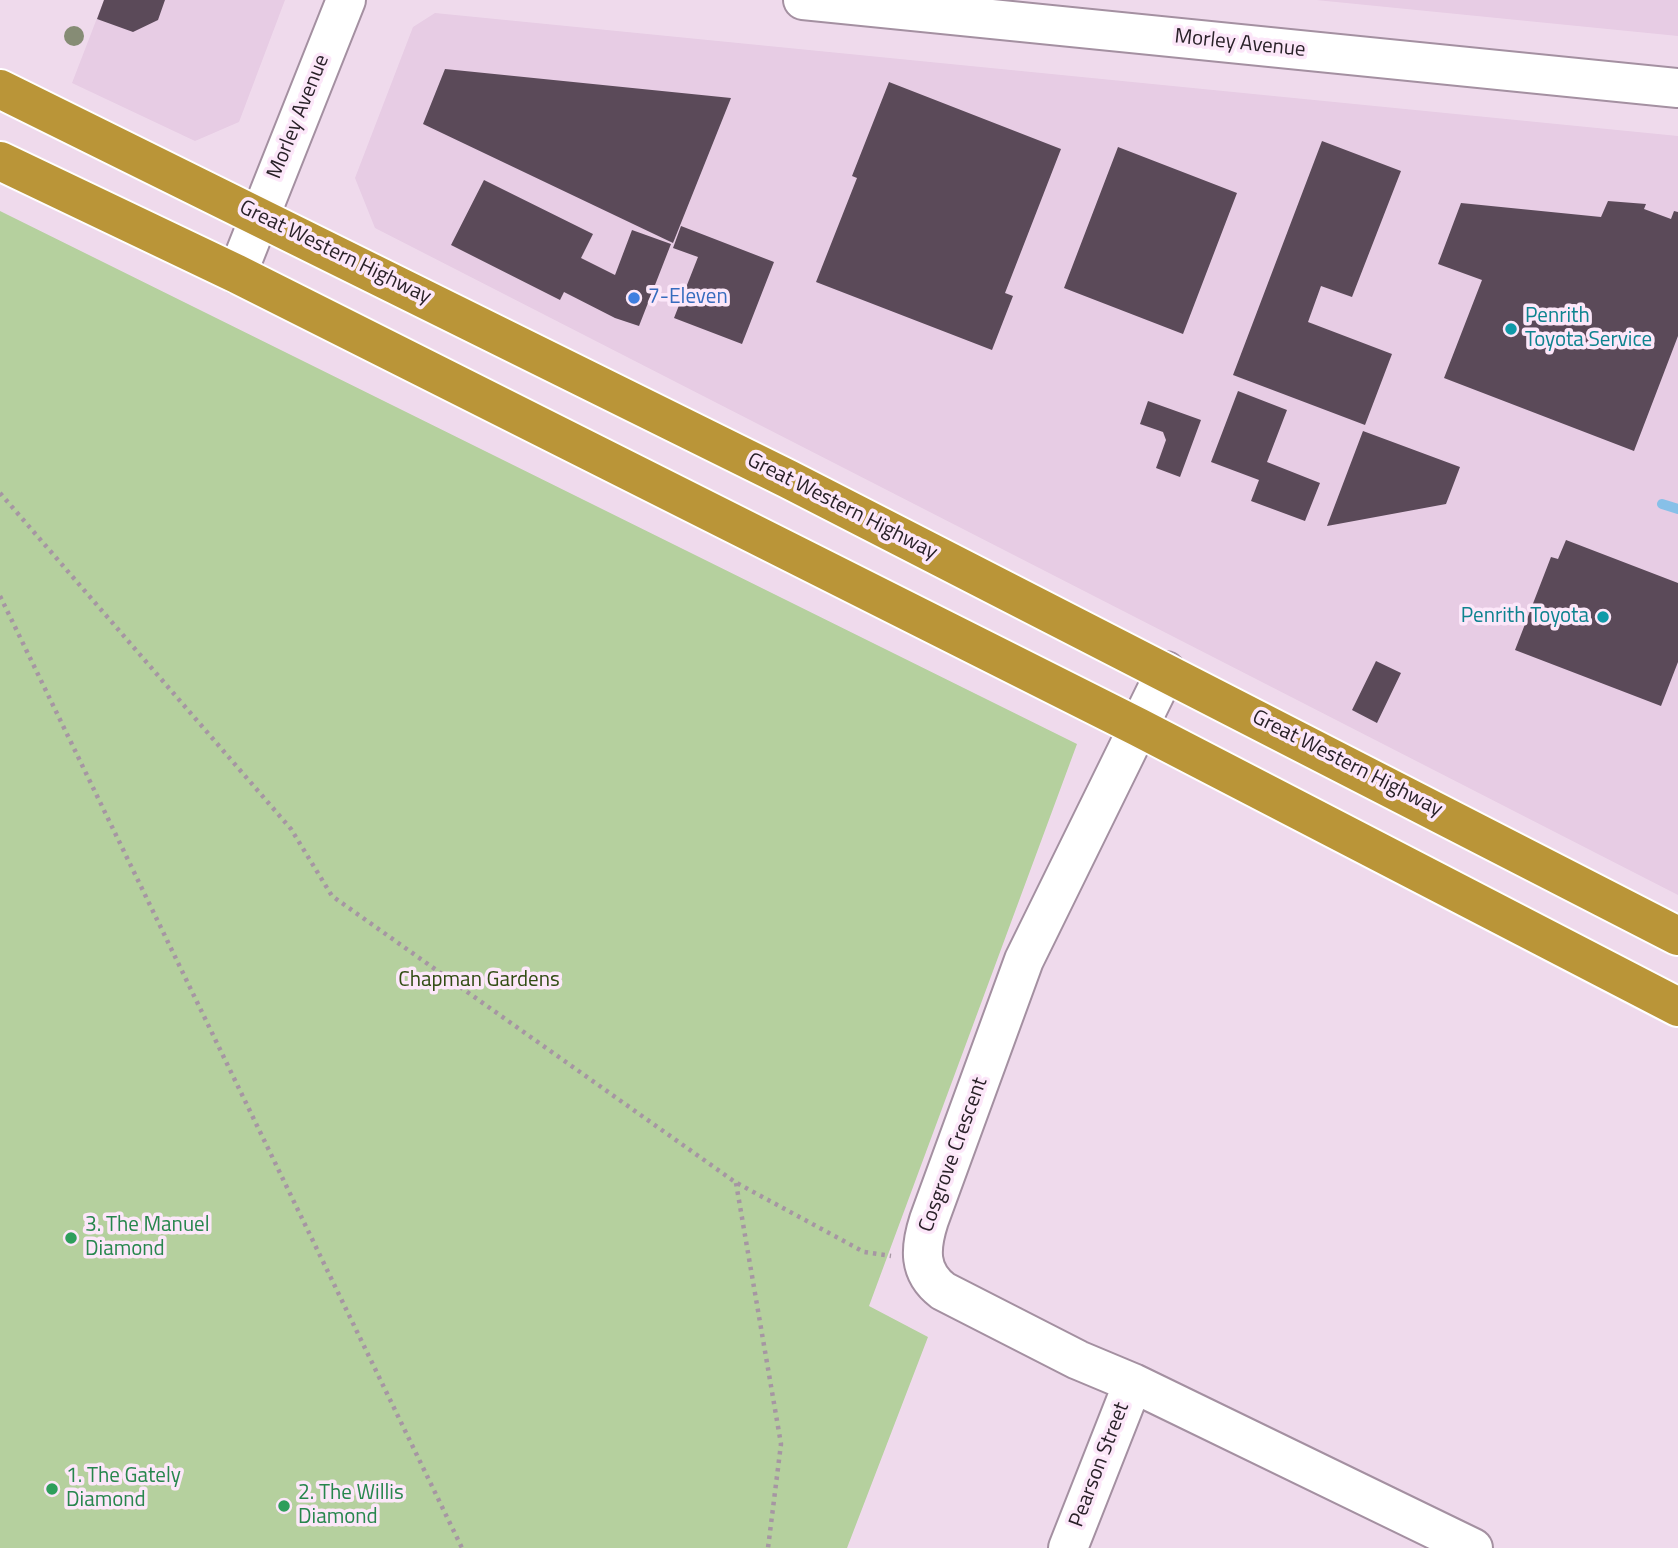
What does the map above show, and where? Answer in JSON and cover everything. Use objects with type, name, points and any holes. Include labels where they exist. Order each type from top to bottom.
[{"type":"highway","name":"Great Western Highway","points":[[0,89],[261,216],[1166,671],[1678,936]]},
{"type":"highway","points":[[0,161],[237,274],[1138,727],[1678,1007]]},
{"type":"street","name":"Morley Avenue","points":[[237,274],[346,0]]},
{"type":"street","name":"Morley Avenue","points":[[803,0],[1678,88]]},
{"type":"street","name":"Cosgrove Crescent","points":[[1166,671],[1024,960],[929,1220],[922,1250],[927,1276],[943,1291],[1078,1360],[1133,1383],[1473,1548]]},
{"type":"street","name":"Pearson Street","points":[[1068,1548],[1133,1383]]},
{"type":"path","points":[[0,493],[291,829],[332,896],[736,1182],[864,1252],[902,1257]]},
{"type":"path","points":[[0,596],[462,1548]]},
{"type":"path","points":[[736,1182],[781,1444],[768,1548]]},
{"type":"shaded area","points":[[104,0],[285,0],[239,122],[195,141],[72,83]]},
{"type":"shaded area","points":[[1316,0],[1678,0],[1678,36]]},
{"type":"shaded area","points":[[435,13],[1678,136],[1678,895],[375,228],[355,178],[413,27]]},
{"type":"green space","name":"Chapman Gardens","points":[[0,211],[1077,744],[869,1306],[928,1337],[847,1548],[0,1548]]},
{"type":"building","points":[[104,0],[165,0],[158,20],[133,32],[97,19]]},
{"type":"building","points":[[445,69],[731,98],[673,243],[423,124]]},
{"type":"building","points":[[889,82],[1061,149],[1005,293],[1013,296],[992,350],[816,282],[857,178],[852,176]]},
{"type":"building","points":[[1322,141],[1401,171],[1352,297],[1321,286],[1308,322],[1392,354],[1365,425],[1233,375]]},
{"type":"building","points":[[1118,147],[1237,193],[1183,334],[1064,288]]},
{"type":"building","points":[[484,180],[593,234],[581,258],[615,275],[632,230],[671,244],[639,326],[615,318],[564,292],[560,300],[451,245]]},
{"type":"building","points":[[1608,201],[1646,204],[1644,209],[1671,219],[1674,211],[1678,212],[1678,336],[1634,451],[1444,378],[1482,280],[1438,264],[1461,203],[1601,217]]},
{"type":"building","points":[[681,226],[774,262],[742,344],[674,318],[698,257],[673,248]]},
{"type":"building","points":[[1238,391],[1287,410],[1267,462],[1320,483],[1305,521],[1251,501],[1259,480],[1211,462]]},
{"type":"building","points":[[1148,401],[1201,420],[1180,477],[1156,468],[1166,440],[1163,432],[1140,424]]},
{"type":"building","points":[[1363,431],[1460,467],[1446,504],[1327,526]]},
{"type":"building","name":"Penrith Toyota","points":[[1566,540],[1678,583],[1678,662],[1661,706],[1515,650],[1551,557],[1558,559]]},
{"type":"building","points":[[1376,661],[1401,673],[1377,723],[1352,710]]},
{"type":"waterway","points":[[1662,504],[1678,509]]},
{"type":"place","name":"7-Eleven","points":[[634,298]]},
{"type":"place","name":"Penrith Toyota Service","points":[[1511,329]]},
{"type":"place","name":"Penrith Toyota","points":[[1603,617]]},
{"type":"place","name":"3. The Manuel Diamond","points":[[71,1238]]},
{"type":"place","name":"1. The Gately Diamond","points":[[52,1489]]},
{"type":"place","name":"2. The Willis Diamond","points":[[284,1506]]}]
